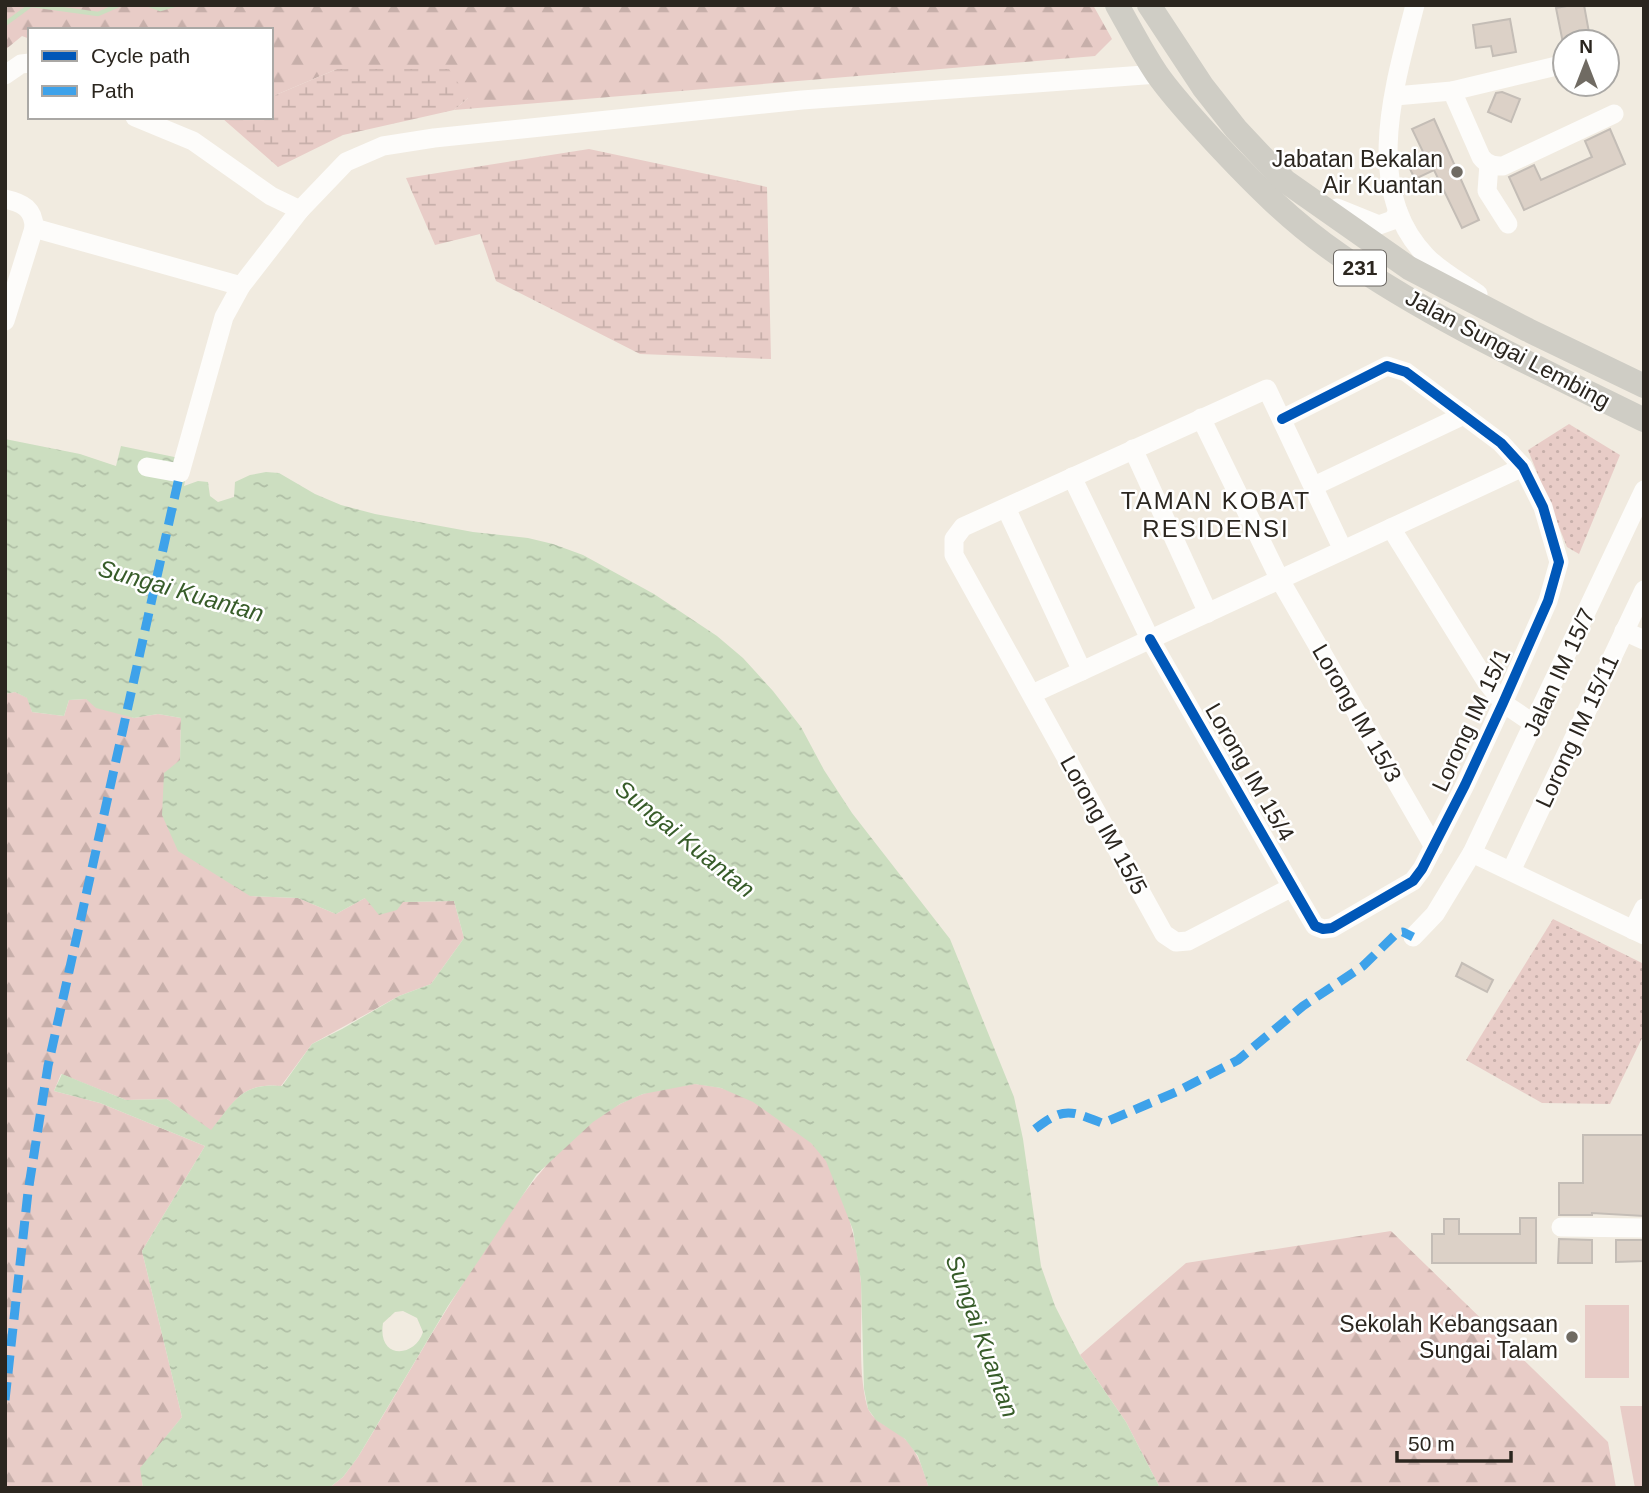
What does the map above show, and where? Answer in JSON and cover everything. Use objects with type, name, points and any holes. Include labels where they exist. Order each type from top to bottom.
[{"type":"main road","name":"Jalan Sungai Lembing","points":[[1116,5],[1157,74],[1186,110],[1283,212],[1340,256],[1436,315],[1643,420]]},
{"type":"main road","name":"Jalan Sungai Lembing","points":[[1149,5],[1203,87],[1236,129],[1285,181],[1409,268],[1644,386]]},
{"type":"street","points":[[1415,5],[1395,96],[1387,150],[1388,175],[1398,211],[1415,244],[1428,258],[1528,330]]},
{"type":"street","points":[[5,75],[21,64],[28,63]]},
{"type":"street","points":[[1395,96],[1452,91],[1551,67]]},
{"type":"street","points":[[146,467],[180,473],[224,317],[241,286],[300,210],[346,162],[383,146],[435,138],[926,89],[1157,74]]},
{"type":"street","points":[[1452,91],[1482,157],[1489,164],[1503,166],[1614,114]]},
{"type":"street","points":[[140,119],[193,141],[271,196],[300,210]]},
{"type":"street","points":[[1489,164],[1487,191],[1508,224]]},
{"type":"street","points":[[5,199],[29,208],[34,217],[34,229],[5,321]]},
{"type":"street","points":[[1317,203],[1379,225],[1393,220],[1398,211]]},
{"type":"street","points":[[34,229],[241,286]]},
{"type":"street","name":"Lorong IM 15/1","points":[[1282,419],[1387,366],[1406,372],[1502,443],[1523,467],[1543,507],[1559,562],[1548,601],[1503,703],[1434,847],[1413,881],[1332,928],[1315,926]]},
{"type":"street","name":"Lorong IM 15/5","points":[[1282,419],[1267,389],[963,527],[954,539],[954,555],[1164,934],[1172,941],[1188,941],[1292,887]]},
{"type":"street","points":[[1314,485],[1464,415]]},
{"type":"street","name":"Lorong IM 15/3","points":[[1201,418],[1280,580],[1434,847]]},
{"type":"street","points":[[1282,419],[1343,550]]},
{"type":"street","points":[[1133,449],[1208,613]]},
{"type":"street","points":[[1032,694],[1523,467]]},
{"type":"street","name":"Lorong IM 15/4","points":[[1072,477],[1150,639],[1315,926]]},
{"type":"street","name":"Jalan IM 15/7","points":[[1413,937],[1435,914],[1472,853],[1644,490]]},
{"type":"street","points":[[1006,508],[1082,671]]},
{"type":"street","points":[[1391,528],[1486,681],[1503,703],[1534,724]]},
{"type":"street","name":"Lorong IM 15/11","points":[[1511,871],[1644,590]]},
{"type":"street","points":[[1624,631],[1644,640]]},
{"type":"street","points":[[1472,853],[1638,932],[1644,908]]},
{"type":"street","points":[[1561,1227],[1644,1228]]},
{"type":"green space","points":[[5,5],[1093,5],[1112,39],[1095,56],[454,110],[468,98],[337,69],[273,96],[273,28],[28,28],[28,38],[22,36],[5,50]]},
{"type":"green space","points":[[337,69],[449,69],[468,98],[454,110],[343,135],[278,167],[223,119],[273,119],[273,96]]},
{"type":"green space","points":[[589,149],[767,187],[771,359],[640,354],[496,281],[480,234],[435,245],[406,178]]},
{"type":"green space","points":[[1569,424],[1620,455],[1579,554],[1567,547],[1528,450]]},
{"type":"green space","points":[[15,692],[28,698],[32,712],[64,716],[69,700],[86,699],[134,718],[158,714],[181,718],[180,761],[250,896],[298,898],[336,914],[365,898],[403,902],[454,901],[464,938],[431,984],[399,996],[312,1044],[281,1086],[256,1087],[247,1091],[233,1103],[211,1131],[167,1099],[126,1100],[61,1074],[54,1091],[100,1103],[205,1146],[142,1251],[182,1417],[141,1468],[143,1488],[5,1488],[5,694]]},
{"type":"green space","points":[[1553,919],[1644,964],[1644,1034],[1610,1104],[1542,1103],[1466,1060]]},
{"type":"green space","points":[[695,1084],[721,1088],[764,1107],[806,1138],[826,1160],[845,1203],[857,1253],[861,1283],[862,1376],[867,1406],[874,1417],[910,1445],[920,1462],[929,1488],[329,1488],[343,1477],[358,1457],[464,1282],[512,1209],[549,1162],[592,1122],[616,1106],[649,1092]]},
{"type":"green space","points":[[1391,1231],[1608,1442],[1616,1488],[1160,1488],[1126,1422],[1080,1355],[1186,1263]]},
{"type":"green space","points":[[1585,1305],[1629,1305],[1629,1378],[1585,1378]]},
{"type":"green space","points":[[1620,1406],[1644,1406],[1644,1488],[1635,1488]]},
{"type":"water","name":"Sungai Kuantan","points":[[5,439],[80,454],[116,466],[121,446],[189,460],[184,486],[198,481],[208,482],[210,496],[218,502],[234,497],[235,482],[250,475],[279,473],[315,494],[341,505],[375,514],[553,544],[583,555],[654,594],[717,636],[743,658],[801,727],[824,770],[852,813],[950,939],[1014,1097],[1023,1139],[1041,1266],[1055,1306],[1080,1355],[1126,1422],[1160,1488],[929,1488],[918,1456],[905,1439],[876,1420],[868,1409],[864,1389],[861,1281],[853,1230],[826,1161],[811,1143],[753,1102],[721,1088],[695,1084],[643,1094],[620,1104],[593,1122],[537,1174],[448,1306],[358,1457],[343,1477],[329,1488],[143,1488],[140,1468],[182,1417],[142,1251],[205,1146],[100,1103],[54,1091],[62,1074],[126,1100],[167,1099],[211,1130],[233,1103],[248,1091],[257,1087],[282,1086],[312,1044],[399,996],[431,984],[464,938],[454,901],[403,902],[397,910],[379,915],[365,898],[336,914],[298,898],[250,896],[178,851],[162,815],[164,773],[180,760],[181,718],[158,714],[134,718],[96,708],[86,699],[69,700],[64,716],[32,712],[27,698],[15,692],[5,694]],"holes":[[[403,1311],[417,1318],[423,1332],[419,1341],[405,1350],[391,1349],[383,1335],[383,1323],[395,1312]]]},
{"type":"building","points":[[1584,5],[1588,28],[1560,28],[1556,8]]},
{"type":"building","points":[[1510,19],[1516,52],[1493,56],[1491,46],[1476,48],[1473,25]]},
{"type":"building","points":[[1502,92],[1520,99],[1511,122],[1488,112],[1496,93]]},
{"type":"building","points":[[1434,119],[1479,220],[1462,228],[1434,170],[1415,179],[1409,167],[1426,158],[1412,129]]},
{"type":"building","points":[[1610,129],[1625,164],[1524,210],[1509,177],[1534,165],[1541,180],[1592,157],[1585,141]]},
{"type":"building","points":[[1462,963],[1493,980],[1487,992],[1456,976]]},
{"type":"building","points":[[1583,1135],[1644,1135],[1644,1216],[1592,1213],[1559,1215],[1559,1183],[1583,1183]]},
{"type":"building","points":[[1520,1218],[1536,1218],[1536,1263],[1432,1263],[1432,1234],[1444,1234],[1444,1219],[1459,1219],[1459,1234],[1520,1234]]},
{"type":"building","points":[[1559,1239],[1592,1240],[1592,1263],[1558,1263]]},
{"type":"building","points":[[1616,1240],[1644,1240],[1644,1261],[1616,1262]]},
{"type":"waterway","points":[[5,24],[31,5]]},
{"type":"waterway","points":[[32,5],[98,14],[119,5]]},
{"type":"waterway","points":[[149,5],[160,9],[174,5]]},
{"type":"marked path","points":[[5,1400],[28,1192],[48,1066],[180,473]]},
{"type":"marked path","points":[[1035,1129],[1053,1117],[1067,1113],[1106,1122],[1176,1092],[1238,1060],[1303,1006],[1363,966],[1397,933],[1403,932],[1413,937]]},
{"type":"cycle path","points":[[1150,639],[1315,926],[1332,928],[1413,881],[1422,869],[1465,785],[1503,703],[1548,601],[1559,562],[1543,507],[1523,467],[1501,443],[1406,372],[1387,366],[1282,419]]},
{"type":"place","name":"Jabatan Bekalan Air Kuantan","points":[[1457,172]]},
{"type":"place","name":"Sekolah Kebangsaan Sungai Talam","points":[[1572,1337]]},
{"type":"district","name":"TAMAN KOBAT RESIDENSI","points":[[1216,515]]}]
